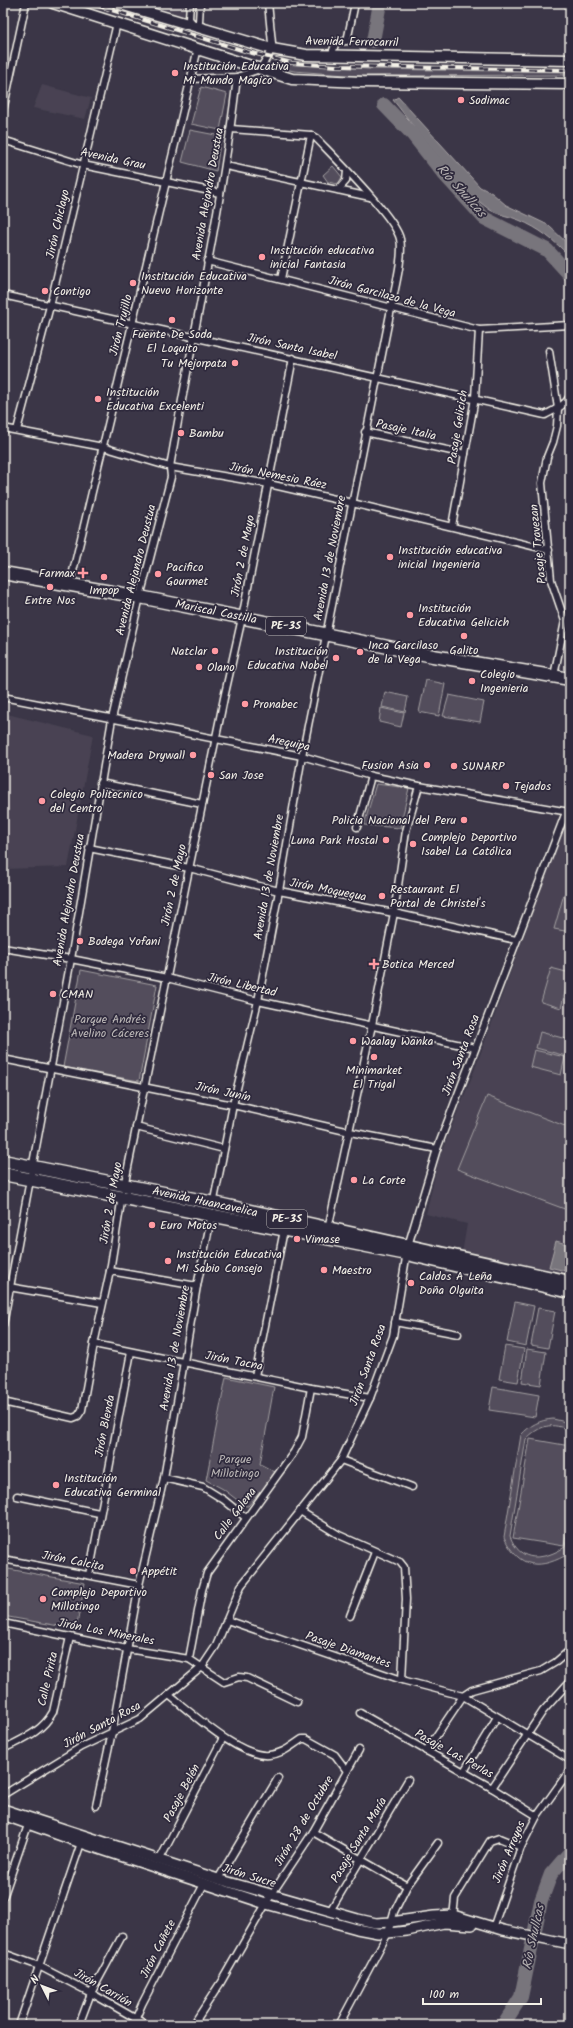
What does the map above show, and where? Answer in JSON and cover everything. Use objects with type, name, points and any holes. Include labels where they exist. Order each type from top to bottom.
[{"type":"highway","name":"Mariscal Castilla","points":[[3,573],[140,597],[242,618],[326,633],[433,656],[570,679]]},
{"type":"highway","name":"Avenida Huancavelica","points":[[3,1161],[123,1191],[570,1282]]},
{"type":"highway","name":"Avenida Huancavelica","points":[[3,1174],[29,1179],[123,1191]]},
{"type":"highway","name":"Avenida Huancavelica","points":[[213,1209],[284,1230],[327,1233]]},
{"type":"highway","name":"Avenida Huancavelica","points":[[408,1250],[570,1292]]},
{"type":"main road","points":[[52,3],[292,79],[362,82],[570,84]]},
{"type":"main road","name":"Avenida Ferrocarril","points":[[117,3],[194,24],[272,49],[306,55],[570,60]]},
{"type":"street","points":[[3,112],[26,3]]},
{"type":"street","points":[[190,3],[194,24]]},
{"type":"street","points":[[194,24],[200,3]]},
{"type":"street","points":[[191,79],[237,77],[260,70],[272,49],[272,32],[268,3]]},
{"type":"street","points":[[331,56],[336,42],[347,40],[355,3]]},
{"type":"street","name":"Jirón Chiclayo","points":[[17,430],[50,306],[117,23]]},
{"type":"street","name":"Jirón Trujillo","points":[[70,584],[102,447],[134,324],[198,48]]},
{"type":"street","name":"Avenida Alejandro Deustua","points":[[3,1325],[31,1167],[71,959],[112,719],[140,597],[171,477],[170,467],[207,261],[226,166],[237,77]]},
{"type":"street","points":[[231,128],[311,135],[281,279]]},
{"type":"street","name":"Avenida 13 de Noviembre","points":[[96,1806],[112,1732],[139,1585],[164,1478],[197,1286],[233,1104],[258,1001],[279,891],[302,756],[365,432],[391,309],[400,254],[400,239],[394,226],[347,171],[316,138],[311,135]]},
{"type":"street","name":"Avenida Grau","points":[[3,140],[83,165],[220,193]]},
{"type":"street","points":[[226,166],[370,197]]},
{"type":"street","points":[[338,190],[346,181],[347,171]]},
{"type":"street","name":"Jirón Garcilazo de la Vega","points":[[207,261],[281,279],[391,309],[479,330],[570,325]]},
{"type":"street","name":"Jirón Santa Isabel","points":[[3,295],[475,398],[545,415],[568,401],[570,396]]},
{"type":"street","name":"Pasaje Gelicich","points":[[452,526],[475,398],[479,330]]},
{"type":"street","name":"Pasaje Travezan","points":[[550,350],[558,408],[557,426],[545,464],[542,483],[551,580],[565,621],[554,676]]},
{"type":"street","name":"Jirón 2 de Mayo","points":[[3,1402],[73,1418],[78,1416],[82,1410],[102,1303],[110,1271],[123,1191],[215,739],[242,618],[293,358]]},
{"type":"street","name":"Jirón Nemesio Ráez","points":[[3,428],[102,447],[170,467],[269,484],[352,502],[549,550]]},
{"type":"street","name":"Pasaje Italia","points":[[365,432],[465,454]]},
{"type":"street","name":"Arequipa","points":[[3,697],[302,756],[371,776],[419,786],[568,812]]},
{"type":"street","points":[[357,827],[371,776]]},
{"type":"street","points":[[100,783],[202,804]]},
{"type":"street","points":[[327,1233],[350,1132],[394,914],[405,838],[419,786]]},
{"type":"street","name":"Jirón Santa Rosa","points":[[3,1795],[81,1747],[140,1719],[170,1696],[202,1667],[216,1646],[241,1586],[341,1460],[370,1398],[393,1336],[408,1250],[437,1149],[516,940],[568,812]]},
{"type":"street","name":"Jirón Moquegua","points":[[89,848],[189,868],[279,891],[516,940]]},
{"type":"street","name":"Jirón Libertad","points":[[3,948],[71,959],[166,978],[258,1001],[475,1048]]},
{"type":"street","name":"Jirón Junín","points":[[3,1059],[233,1104],[350,1132],[437,1149]]},
{"type":"street","points":[[136,1127],[224,1149]]},
{"type":"street","points":[[255,1376],[284,1230]]},
{"type":"street","points":[[110,1271],[197,1286]]},
{"type":"street","points":[[3,1286],[102,1303]]},
{"type":"street","points":[[395,1322],[458,1334]]},
{"type":"street","name":"Jirón Tacna","points":[[94,1344],[311,1388],[370,1398]]},
{"type":"street","name":"Jirón Blenda","points":[[89,1575],[99,1513],[131,1352]]},
{"type":"street","name":"Calle Galena","points":[[189,1659],[202,1590],[207,1573],[300,1443],[311,1388]]},
{"type":"street","points":[[341,1460],[412,1487]]},
{"type":"street","points":[[164,1478],[203,1487],[224,1500],[246,1518]]},
{"type":"street","points":[[17,1496],[99,1513]]},
{"type":"street","points":[[300,1511],[339,1536],[400,1562],[405,1571],[406,1626],[402,1680]]},
{"type":"street","points":[[350,1616],[375,1552]]},
{"type":"street","name":"Jirón Calcita","points":[[3,1559],[139,1585]]},
{"type":"street","name":"Pasaje Diamantes","points":[[227,1620],[402,1680],[463,1696],[570,1760]]},
{"type":"street","name":"Jirón Los Minerales","points":[[3,1623],[127,1649],[189,1659],[224,1682],[239,1677],[247,1678],[297,1702]]},
{"type":"street","name":"Calle Pirita","points":[[3,1749],[37,1731],[49,1720],[53,1712],[70,1637]]},
{"type":"street","points":[[426,1751],[463,1696],[475,1688],[541,1671],[556,1662],[570,1650]]},
{"type":"street","points":[[492,1788],[526,1734],[548,1704],[570,1681]]},
{"type":"street","points":[[170,1696],[223,1738],[253,1752],[269,1755],[286,1751],[302,1739],[306,1739],[335,1755],[347,1771]]},
{"type":"street","name":"Pasaje Las Perlas","points":[[360,1713],[492,1788],[537,1816]]},
{"type":"street","points":[[463,1772],[497,1717]]},
{"type":"street","name":"Pasaje Belén","points":[[160,1859],[223,1738]]},
{"type":"street","name":"Jirón 28 de Octubre","points":[[193,2025],[266,1904],[313,1832],[359,1750]]},
{"type":"street","name":"Jirón Arroyos","points":[[493,1928],[521,1847],[537,1816],[570,1770]]},
{"type":"street","points":[[218,1879],[278,1778]]},
{"type":"street","name":"Pasaje Santa María","points":[[330,1911],[408,1780]]},
{"type":"street","name":"Jirón Sucre","points":[[3,1809],[218,1879],[358,1920],[391,1922],[434,1916],[570,1944]]},
{"type":"street","name":"Jirón Sucre","points":[[3,1815],[81,1843],[266,1904],[357,1929],[378,1933],[408,1931],[452,1919]]},
{"type":"street","points":[[3,1898],[28,1824]]},
{"type":"street","points":[[313,1832],[361,1861],[407,1886]]},
{"type":"street","points":[[452,1919],[455,1898],[490,1841],[499,1838],[521,1847]]},
{"type":"street","points":[[19,2025],[81,1843]]},
{"type":"street","points":[[339,2025],[388,1933],[391,1922],[407,1886],[438,1843]]},
{"type":"street","name":"Jirón Cañete","points":[[134,2022],[204,1884]]},
{"type":"street","points":[[79,2025],[92,1993],[122,1936]]},
{"type":"street","name":"Jirón Carrión","points":[[3,1953],[39,1966],[92,1993],[134,2022],[146,2025]]},
{"type":"shaded area","points":[[137,3],[194,3],[194,20],[189,19]]},
{"type":"shaded area","points":[[42,85],[91,98],[85,119],[33,108]]},
{"type":"shaded area","points":[[398,97],[480,187],[492,193],[506,205],[548,225],[570,246],[570,257],[553,240],[540,231],[519,220],[493,212],[476,199],[438,158],[393,100]]},
{"type":"shaded area","name":"Colegio Politecnico del Centro","points":[[3,713],[93,735],[68,867],[3,869]]},
{"type":"shaded area","points":[[567,819],[570,819],[570,1277],[462,1254],[467,1224],[426,1214],[439,1158],[473,1074]]},
{"type":"shaded area","points":[[556,1241],[570,1245],[570,1272],[549,1267]]},
{"type":"green space","points":[[279,63],[369,69],[570,72],[570,75],[359,76],[294,71],[277,67]]},
{"type":"green space","points":[[201,87],[227,94],[220,130],[191,124]]},
{"type":"green space","points":[[190,130],[221,136],[216,171],[182,162]]},
{"type":"green space","points":[[333,166],[342,177],[338,184],[328,182],[323,175]]},
{"type":"green space","points":[[426,680],[445,684],[439,716],[419,712]]},
{"type":"green space","points":[[385,692],[408,697],[405,712],[382,707]]},
{"type":"green space","points":[[449,695],[484,702],[480,722],[443,716]]},
{"type":"green space","points":[[381,708],[404,713],[401,727],[379,722]]},
{"type":"green space","points":[[376,784],[409,788],[400,828],[364,825]]},
{"type":"green space","points":[[564,894],[570,895],[570,932],[554,929]]},
{"type":"green space","points":[[551,968],[570,973],[561,1008],[541,1002]]},
{"type":"green space","name":"Parque Andrés Avelino Cáceres","points":[[81,970],[157,985],[139,1081],[63,1067]]},
{"type":"green space","points":[[540,1032],[570,1040],[566,1056],[536,1048]]},
{"type":"green space","points":[[534,1050],[565,1057],[561,1075],[530,1067]]},
{"type":"green space","points":[[487,1096],[570,1128],[570,1211],[457,1169]]},
{"type":"green space","points":[[515,1302],[534,1306],[526,1346],[507,1342]]},
{"type":"green space","points":[[538,1308],[555,1311],[548,1348],[531,1345]]},
{"type":"green space","points":[[505,1346],[524,1349],[518,1382],[499,1379]]},
{"type":"green space","points":[[527,1349],[546,1352],[541,1385],[522,1382]]},
{"type":"green space","name":"Parque Millotingo","points":[[226,1377],[274,1387],[260,1464],[277,1473],[248,1506],[245,1506],[223,1489],[206,1480]]},
{"type":"green space","points":[[493,1387],[539,1395],[535,1417],[489,1410]]},
{"type":"green space","points":[[553,1419],[570,1423],[570,1431],[557,1426],[546,1426],[536,1431],[526,1439],[510,1536],[514,1545],[526,1555],[541,1557],[549,1555],[565,1547],[570,1520],[570,1553],[550,1562],[532,1564],[517,1556],[510,1548],[504,1537],[521,1435],[528,1428],[536,1424]]},
{"type":"green space","points":[[530,1439],[570,1446],[570,1511],[564,1546],[513,1538]]},
{"type":"green space","name":"Complejo Deportivo Millotingo","points":[[3,1568],[85,1583],[76,1629],[3,1616]]},
{"type":"waterway","points":[[373,41],[380,3]]},
{"type":"waterway","name":"Río Shullcas","points":[[384,105],[413,135],[443,173],[484,218],[547,250],[570,275]]},
{"type":"waterway","name":"Río Shullcas","points":[[503,2025],[521,1997],[541,1901],[551,1874],[570,1852]]},
{"type":"railway","points":[[89,3],[248,52],[292,63],[337,66],[570,70]]},
{"type":"place","name":"Institución Educativa Mi Mundo Magico","points":[[175,73]]},
{"type":"place","name":"Sodimac","points":[[461,100]]},
{"type":"place","name":"Institución educativa inicial Fantasia","points":[[262,257]]},
{"type":"place","name":"Institución Educativa Nuevo Horizonte","points":[[133,283]]},
{"type":"place","name":"Contigo","points":[[45,291]]},
{"type":"place","name":"Fuente De Soda El Loquito","points":[[172,320]]},
{"type":"place","name":"Tu Mejorpata","points":[[235,363]]},
{"type":"place","name":"Institución Educativa Excelenti","points":[[98,399]]},
{"type":"place","name":"Bambu","points":[[181,433]]},
{"type":"place","name":"Institución educativa inicial Ingenieria","points":[[390,557]]},
{"type":"place","name":"Farmax","points":[[83,573]]},
{"type":"place","name":"Pacifico Gourmet","points":[[158,574]]},
{"type":"place","name":"Impop","points":[[104,577]]},
{"type":"place","name":"Entre Nos","points":[[50,587]]},
{"type":"place","name":"Institución Educativa Gelicich","points":[[410,615]]},
{"type":"place","name":"Galito","points":[[464,636]]},
{"type":"place","name":"Natclar","points":[[215,651]]},
{"type":"place","name":"Inca Garcilaso de la Vega","points":[[360,652]]},
{"type":"place","name":"Institución Educativa Nobel","points":[[336,658]]},
{"type":"place","name":"Olano","points":[[199,667]]},
{"type":"place","name":"Colegio Ingenieria","points":[[472,681]]},
{"type":"place","name":"Pronabec","points":[[245,704]]},
{"type":"place","name":"Madera Drywall","points":[[193,755]]},
{"type":"place","name":"Fusion Asia","points":[[427,765]]},
{"type":"place","name":"SUNARP","points":[[454,766]]},
{"type":"place","name":"San Jose","points":[[211,775]]},
{"type":"place","name":"Tejados","points":[[506,786]]},
{"type":"place","name":"Colegio Politecnico del Centro","points":[[42,801]]},
{"type":"place","name":"Policia Nacional del Peru","points":[[464,820]]},
{"type":"place","name":"Luna Park Hostal","points":[[386,840]]},
{"type":"place","name":"Complejo Deportivo Isabel La Católica","points":[[413,844]]},
{"type":"place","name":"Restaurant El Portal de Christel's","points":[[382,896]]},
{"type":"place","name":"Bodega Yofani","points":[[80,941]]},
{"type":"place","name":"Botica Merced","points":[[374,964]]},
{"type":"place","name":"CMAN","points":[[53,994]]},
{"type":"place","name":"Waalay Wanka","points":[[353,1041]]},
{"type":"place","name":"Minimarket El Trigal","points":[[374,1057]]},
{"type":"place","name":"La Corte","points":[[354,1180]]},
{"type":"place","name":"Euro Motos","points":[[152,1225]]},
{"type":"place","name":"Vimase","points":[[297,1239]]},
{"type":"place","name":"Institución Educativa Mi Sabio Consejo","points":[[168,1261]]},
{"type":"place","name":"Maestro","points":[[324,1270]]},
{"type":"place","name":"Caldos A Leña Doña Olguita","points":[[411,1283]]},
{"type":"place","name":"Institución Educativa Germinal","points":[[56,1485]]},
{"type":"place","name":"Appétit","points":[[133,1571]]},
{"type":"place","name":"Complejo Deportivo Millotingo","points":[[43,1599]]}]
